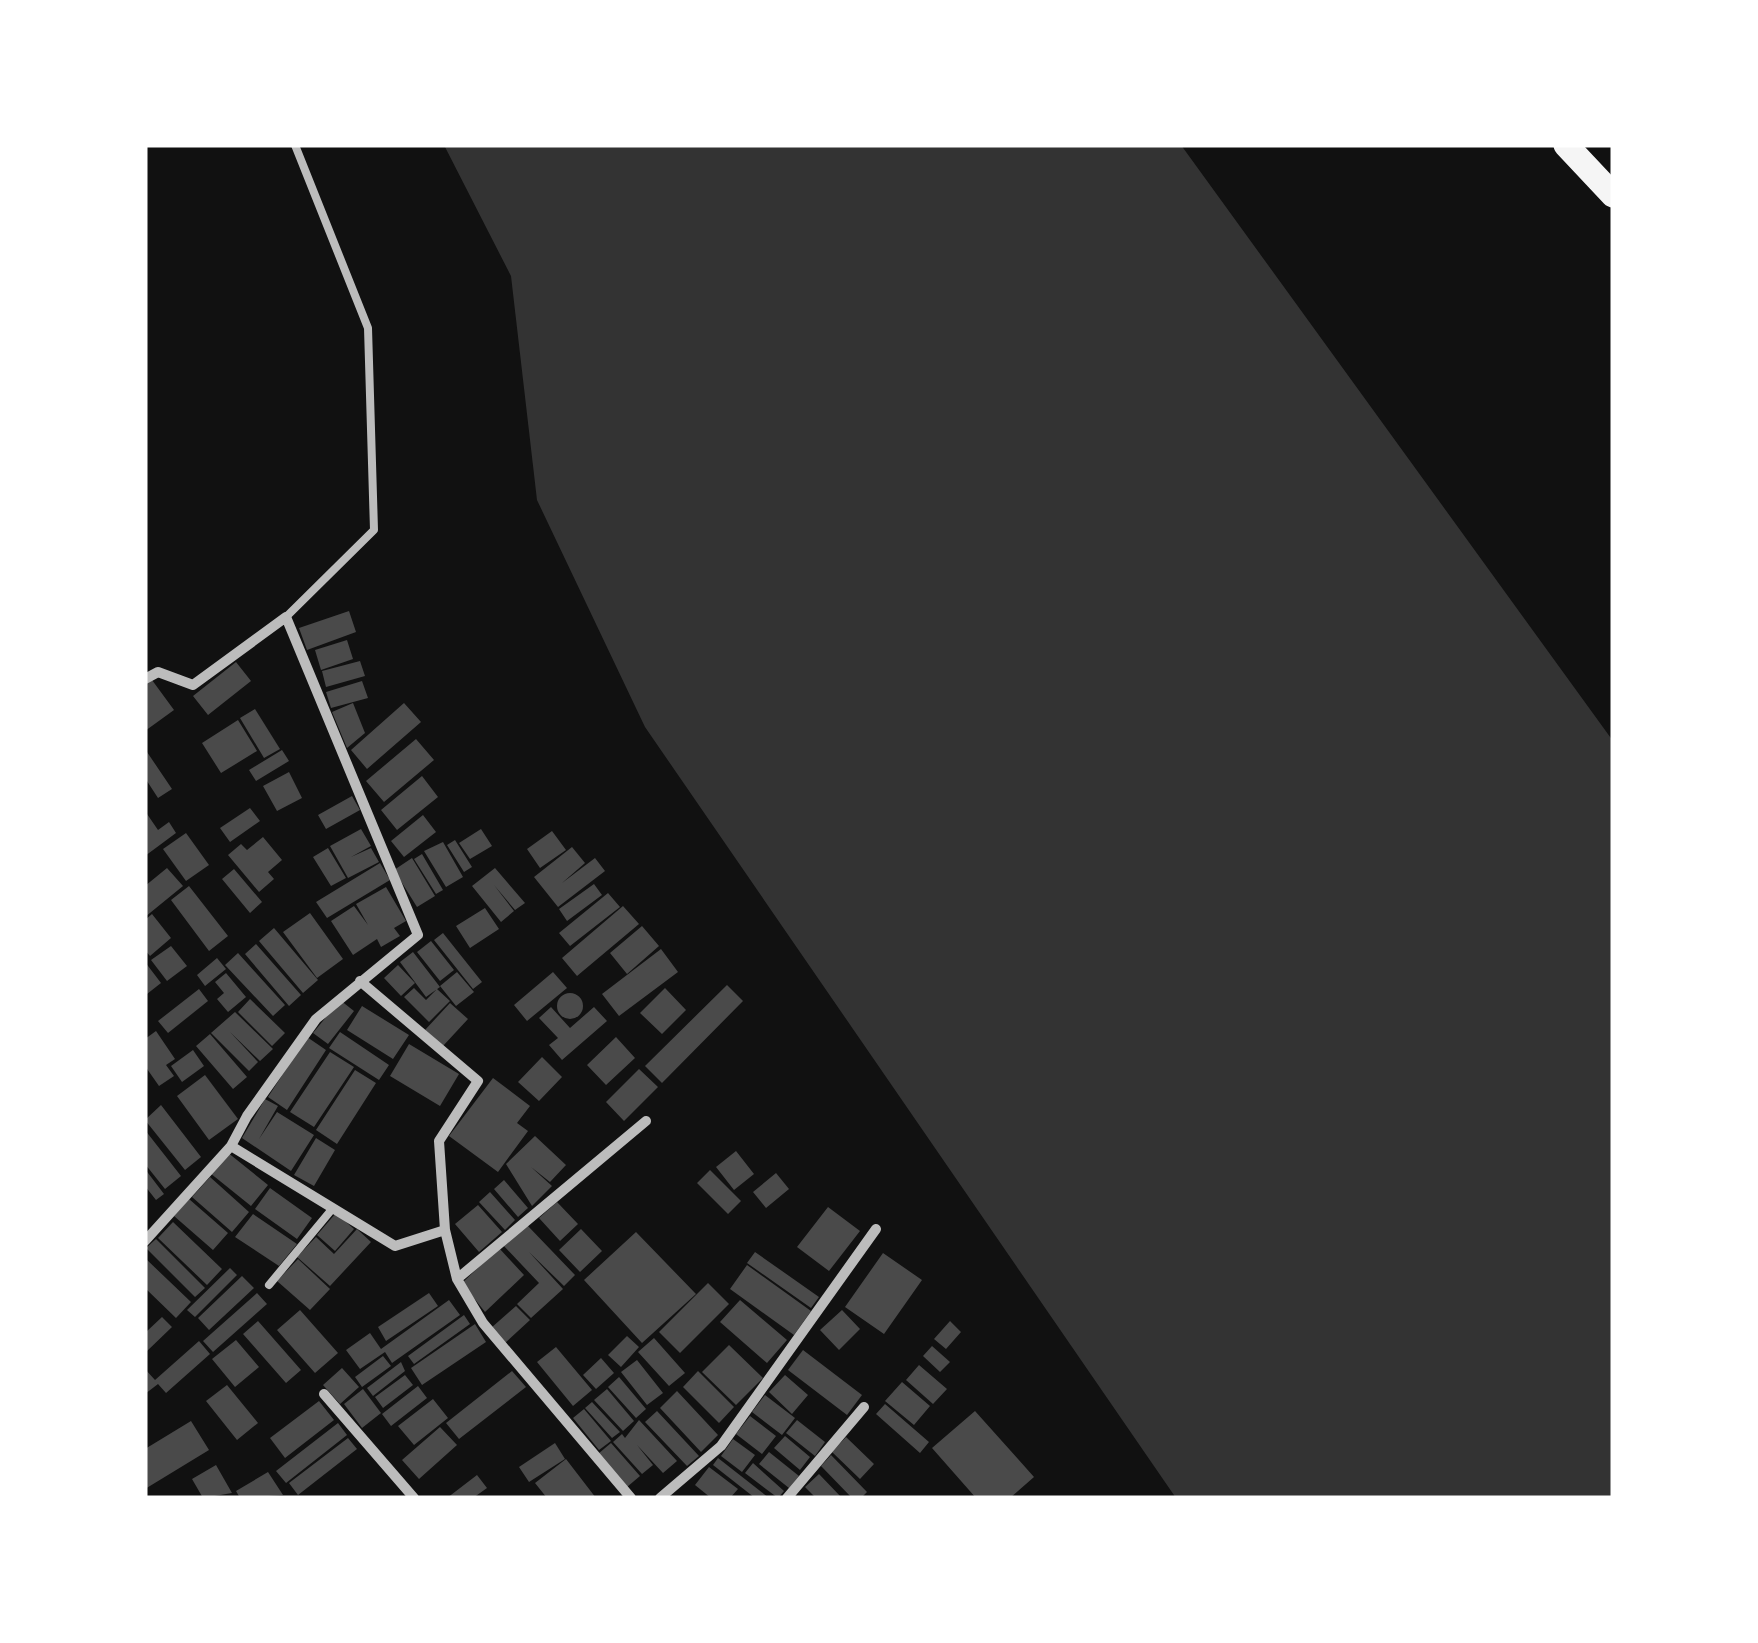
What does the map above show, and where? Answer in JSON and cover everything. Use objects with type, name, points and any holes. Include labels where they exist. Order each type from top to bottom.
[{"type":"main road","points":[[1566,145],[1613,195]]},
{"type":"street","points":[[145,680],[158,672],[193,685],[286,617],[418,935],[316,1019],[247,1116],[232,1146],[145,1241]]},
{"type":"street","points":[[360,981],[478,1081],[439,1141],[445,1230],[456,1279],[483,1322],[631,1498]]},
{"type":"street","points":[[456,1279],[646,1121]]},
{"type":"street","points":[[232,1146],[396,1246],[445,1230]]},
{"type":"street","points":[[660,1498],[722,1446],[876,1229]]},
{"type":"street","points":[[324,1394],[414,1498]]},
{"type":"street","points":[[787,1498],[864,1407]]},
{"type":"lane","points":[[286,617],[374,530],[368,328],[295,145]]},
{"type":"lane","points":[[269,1285],[333,1208]]},
{"type":"shaded area","points":[[444,145],[1181,145],[1613,741],[1613,1498],[1176,1498],[645,727],[537,500],[511,276]]},
{"type":"building","points":[[349,611],[356,632],[307,650],[299,628]]},
{"type":"building","points":[[347,640],[353,659],[321,670],[315,650]]},
{"type":"building","points":[[360,661],[365,676],[326,687],[322,671]]},
{"type":"building","points":[[236,662],[251,681],[208,715],[193,696]]},
{"type":"building","points":[[152,680],[174,710],[145,731],[145,685]]},
{"type":"building","points":[[362,681],[368,698],[331,708],[326,692]]},
{"type":"building","points":[[353,703],[365,733],[347,748],[332,712]]},
{"type":"building","points":[[404,703],[421,722],[367,769],[351,750]]},
{"type":"building","points":[[255,709],[280,749],[264,758],[240,718]]},
{"type":"building","points":[[238,720],[257,751],[221,773],[202,743]]},
{"type":"building","points":[[416,739],[434,760],[384,802],[366,781]]},
{"type":"building","points":[[145,749],[172,789],[158,798],[145,778]]},
{"type":"building","points":[[282,750],[289,761],[256,781],[249,770]]},
{"type":"building","points":[[289,772],[302,798],[277,811],[263,786]]},
{"type":"building","points":[[422,776],[438,797],[397,830],[381,810]]},
{"type":"building","points":[[352,796],[360,810],[326,829],[318,815]]},
{"type":"building","points":[[250,808],[260,821],[230,842],[220,828]]},
{"type":"building","points":[[145,811],[158,830],[169,822],[176,833],[145,856]]},
{"type":"building","points":[[423,815],[436,832],[404,857],[391,841]]},
{"type":"building","points":[[361,829],[371,846],[351,857],[371,848],[379,862],[348,878],[330,846]]},
{"type":"building","points":[[481,829],[492,846],[470,859],[459,843]]},
{"type":"building","points":[[552,831],[566,850],[540,868],[527,849]]},
{"type":"building","points":[[186,833],[209,865],[186,881],[163,849]]},
{"type":"building","points":[[263,837],[282,860],[268,872],[274,879],[259,892],[228,855],[241,844],[247,850]]},
{"type":"building","points":[[455,840],[472,867],[464,872],[447,845]]},
{"type":"building","points":[[443,842],[463,877],[446,887],[424,851]]},
{"type":"building","points":[[572,847],[585,863],[562,883],[595,858],[605,871],[558,907],[534,877]]},
{"type":"building","points":[[328,848],[346,878],[331,886],[313,857]]},
{"type":"building","points":[[422,854],[443,890],[436,894],[414,859]]},
{"type":"building","points":[[412,858],[435,896],[417,907],[394,870]]},
{"type":"building","points":[[380,863],[390,880],[327,918],[316,902]]},
{"type":"building","points":[[167,868],[183,886],[145,917],[145,886]]},
{"type":"building","points":[[495,868],[525,903],[515,910],[494,885],[514,911],[501,922],[472,886]]},
{"type":"building","points":[[234,869],[262,902],[250,913],[222,879]]},
{"type":"building","points":[[594,884],[602,895],[567,921],[559,909]]},
{"type":"building","points":[[189,886],[228,936],[209,951],[171,900]]},
{"type":"building","points":[[386,887],[406,921],[394,928],[400,936],[381,947],[377,939],[353,955],[331,921],[354,906],[368,925],[356,904]]},
{"type":"building","points":[[608,893],[620,907],[570,946],[559,933]]},
{"type":"building","points":[[623,906],[639,924],[577,976],[562,958]]},
{"type":"building","points":[[485,908],[499,929],[470,948],[456,926]]},
{"type":"building","points":[[310,913],[343,959],[317,978],[283,932]]},
{"type":"building","points":[[152,914],[171,938],[150,956],[145,950],[145,920]]},
{"type":"building","points":[[642,926],[659,946],[627,974],[610,953]]},
{"type":"building","points":[[274,928],[318,980],[303,993],[259,941]]},
{"type":"building","points":[[443,933],[482,982],[473,989],[434,940]]},
{"type":"building","points":[[431,941],[454,970],[440,981],[417,952]]},
{"type":"building","points":[[256,944],[301,995],[289,1006],[245,954]]},
{"type":"building","points":[[171,946],[187,966],[167,981],[151,960]]},
{"type":"building","points":[[661,949],[678,972],[619,1016],[602,994]]},
{"type":"building","points":[[413,952],[440,987],[426,997],[400,962]]},
{"type":"building","points":[[238,953],[285,1005],[273,1016],[225,965]]},
{"type":"building","points":[[217,958],[226,969],[205,986],[197,975]]},
{"type":"building","points":[[145,962],[161,983],[147,994],[145,991]]},
{"type":"building","points":[[398,965],[415,983],[401,996],[384,978]]},
{"type":"building","points":[[457,972],[474,992],[456,1006],[440,986]]},
{"type":"building","points":[[553,972],[567,988],[527,1021],[514,1005]]},
{"type":"building","points":[[226,973],[246,997],[228,1012],[217,999],[224,993],[215,982]]},
{"type":"building","points":[[727,985],[743,1001],[662,1083],[645,1066]]},
{"type":"building","points":[[414,988],[426,1000],[437,989],[450,1001],[429,1022],[404,997]]},
{"type":"building","points":[[665,988],[686,1010],[662,1034],[640,1013]]},
{"type":"building","points":[[199,989],[208,1001],[168,1033],[158,1021]]},
{"type":"building","points":[[570,993],[579,997],[583,1006],[579,1015],[570,1019],[561,1015],[557,1006],[561,997]]},
{"type":"building","points":[[250,999],[285,1033],[272,1046],[238,1012]]},
{"type":"building","points":[[340,1000],[354,1011],[328,1044],[313,1033]]},
{"type":"building","points":[[450,1003],[468,1019],[443,1046],[425,1030]]},
{"type":"building","points":[[362,1006],[409,1035],[393,1059],[347,1030]]},
{"type":"building","points":[[551,1007],[570,1028],[594,1007],[607,1021],[562,1060],[549,1045],[558,1038],[539,1018]]},
{"type":"building","points":[[235,1012],[273,1049],[260,1061],[230,1032],[258,1062],[249,1071],[211,1033]]},
{"type":"building","points":[[156,1031],[175,1059],[166,1065],[174,1076],[159,1086],[145,1066],[145,1039]]},
{"type":"building","points":[[340,1032],[389,1065],[379,1080],[329,1048]]},
{"type":"building","points":[[210,1034],[247,1077],[233,1089],[196,1046]]},
{"type":"building","points":[[307,1037],[326,1050],[287,1110],[268,1097]]},
{"type":"building","points":[[616,1037],[635,1058],[606,1085],[587,1065]]},
{"type":"building","points":[[409,1044],[459,1074],[440,1106],[390,1076]]},
{"type":"building","points":[[193,1050],[204,1066],[182,1082],[171,1066]]},
{"type":"building","points":[[330,1052],[354,1067],[314,1127],[290,1112]]},
{"type":"building","points":[[542,1057],[562,1077],[539,1101],[518,1082]]},
{"type":"building","points":[[639,1069],[658,1087],[624,1121],[606,1102]]},
{"type":"building","points":[[355,1070],[376,1083],[337,1144],[316,1130]]},
{"type":"building","points":[[205,1075],[238,1119],[209,1140],[177,1096]]},
{"type":"building","points":[[493,1078],[530,1106],[517,1123],[528,1131],[498,1172],[449,1136]]},
{"type":"building","points":[[265,1099],[278,1106],[259,1139],[277,1112],[314,1135],[291,1171],[242,1138]]},
{"type":"building","points":[[161,1105],[201,1157],[185,1170],[145,1120]]},
{"type":"building","points":[[145,1130],[181,1176],[165,1189],[145,1164]]},
{"type":"building","points":[[535,1136],[566,1165],[550,1182],[531,1167],[552,1186],[532,1206],[506,1164]]},
{"type":"building","points":[[316,1138],[335,1150],[314,1186],[294,1175]]},
{"type":"building","points":[[736,1151],[754,1174],[734,1190],[716,1167]]},
{"type":"building","points":[[227,1152],[268,1185],[251,1206],[210,1173]]},
{"type":"building","points":[[145,1169],[164,1194],[156,1200],[145,1186]]},
{"type":"building","points":[[710,1170],[741,1201],[728,1214],[697,1183]]},
{"type":"building","points":[[776,1173],[789,1189],[766,1208],[753,1192]]},
{"type":"building","points":[[210,1177],[249,1212],[232,1232],[192,1197]]},
{"type":"building","points":[[504,1180],[528,1208],[518,1217],[494,1189]]},
{"type":"building","points":[[270,1188],[312,1218],[297,1239],[255,1209]]},
{"type":"building","points":[[490,1192],[515,1220],[505,1230],[479,1202]]},
{"type":"building","points":[[189,1199],[228,1233],[213,1250],[174,1216]]},
{"type":"building","points":[[557,1202],[578,1224],[560,1241],[539,1218]]},
{"type":"building","points":[[478,1205],[502,1232],[479,1252],[455,1224]]},
{"type":"building","points":[[828,1207],[860,1231],[829,1271],[797,1247]]},
{"type":"building","points":[[336,1213],[354,1229],[335,1251],[317,1235]]},
{"type":"building","points":[[253,1214],[297,1244],[279,1266],[235,1237]]},
{"type":"building","points":[[173,1222],[222,1269],[207,1285],[158,1238]]},
{"type":"building","points":[[527,1225],[575,1275],[564,1286],[529,1252],[563,1289],[531,1318],[517,1304],[539,1283],[503,1245]]},
{"type":"building","points":[[357,1229],[371,1242],[330,1286],[297,1257],[316,1237],[334,1254]]},
{"type":"building","points":[[581,1229],[602,1251],[580,1272],[559,1250]]},
{"type":"building","points":[[636,1232],[696,1294],[642,1343],[584,1280]]},
{"type":"building","points":[[156,1239],[205,1288],[195,1297],[146,1248]]},
{"type":"building","points":[[499,1248],[524,1275],[485,1312],[462,1283]]},
{"type":"building","points":[[755,1252],[819,1297],[811,1308],[747,1263]]},
{"type":"building","points":[[883,1253],[922,1280],[884,1334],[845,1307]]},
{"type":"building","points":[[145,1258],[191,1302],[176,1318],[145,1288]]},
{"type":"building","points":[[298,1259],[330,1289],[310,1310],[277,1281]]},
{"type":"building","points":[[747,1265],[811,1311],[794,1335],[730,1289]]},
{"type":"building","points":[[230,1268],[237,1275],[195,1317],[187,1310]]},
{"type":"building","points":[[242,1276],[254,1288],[209,1330],[198,1318]]},
{"type":"building","points":[[708,1283],[729,1304],[680,1353],[659,1332]]},
{"type":"building","points":[[257,1293],[267,1304],[213,1352],[203,1341]]},
{"type":"building","points":[[429,1293],[438,1306],[386,1341],[378,1327]]},
{"type":"building","points":[[449,1300],[460,1315],[392,1363],[385,1352],[360,1369],[346,1350],[370,1333],[381,1349]]},
{"type":"building","points":[[740,1300],[787,1340],[767,1363],[720,1322]]},
{"type":"building","points":[[516,1306],[530,1320],[505,1343],[491,1328]]},
{"type":"building","points":[[300,1310],[338,1353],[315,1373],[277,1330]]},
{"type":"building","points":[[842,1310],[860,1329],[839,1350],[820,1330]]},
{"type":"building","points":[[464,1315],[470,1324],[414,1364],[408,1356]]},
{"type":"building","points":[[162,1317],[172,1327],[145,1353],[145,1333]]},
{"type":"building","points":[[258,1321],[301,1370],[286,1383],[243,1334]]},
{"type":"building","points":[[950,1321],[961,1332],[946,1349],[934,1339]]},
{"type":"building","points":[[475,1324],[486,1342],[422,1385],[411,1368]]},
{"type":"building","points":[[627,1336],[639,1347],[621,1367],[608,1355]]},
{"type":"building","points":[[654,1338],[685,1373],[669,1386],[638,1352]]},
{"type":"building","points":[[236,1340],[259,1367],[235,1387],[212,1359]]},
{"type":"building","points":[[199,1341],[210,1354],[166,1393],[158,1384],[145,1394],[145,1369],[155,1380]]},
{"type":"building","points":[[729,1345],[763,1378],[736,1405],[702,1372]]},
{"type":"building","points":[[932,1346],[950,1362],[940,1372],[923,1356]]},
{"type":"building","points":[[556,1347],[592,1390],[573,1406],[537,1362]]},
{"type":"building","points":[[803,1350],[862,1395],[847,1415],[788,1370]]},
{"type":"building","points":[[383,1356],[391,1366],[362,1387],[355,1377]]},
{"type":"building","points":[[601,1358],[614,1373],[596,1389],[583,1375]]},
{"type":"building","points":[[637,1360],[663,1393],[647,1405],[621,1372]]},
{"type":"building","points":[[401,1362],[405,1371],[373,1396],[367,1388]]},
{"type":"building","points":[[919,1365],[947,1389],[933,1404],[906,1380]]},
{"type":"building","points":[[342,1368],[359,1387],[340,1404],[323,1385]]},
{"type":"building","points":[[512,1371],[526,1387],[459,1439],[446,1423]]},
{"type":"building","points":[[698,1371],[734,1407],[719,1423],[683,1387]]},
{"type":"building","points":[[405,1375],[413,1385],[383,1408],[375,1397]]},
{"type":"building","points":[[785,1375],[808,1395],[792,1414],[769,1392]]},
{"type":"building","points":[[619,1377],[646,1409],[636,1418],[608,1387]]},
{"type":"building","points":[[902,1382],[930,1406],[914,1425],[885,1401]]},
{"type":"building","points":[[227,1385],[258,1423],[237,1440],[206,1401]]},
{"type":"building","points":[[418,1386],[427,1398],[391,1426],[382,1414]]},
{"type":"building","points":[[363,1389],[381,1413],[362,1428],[344,1404]]},
{"type":"building","points":[[607,1389],[634,1421],[623,1431],[594,1400]]},
{"type":"building","points":[[677,1391],[718,1435],[701,1452],[660,1408]]},
{"type":"building","points":[[765,1395],[795,1418],[782,1435],[752,1412]]},
{"type":"building","points":[[433,1399],[448,1418],[414,1445],[398,1426]]},
{"type":"building","points":[[319,1401],[334,1420],[285,1458],[270,1438]]},
{"type":"building","points":[[592,1402],[620,1432],[612,1438],[585,1408]]},
{"type":"building","points":[[885,1404],[929,1442],[920,1453],[876,1414]]},
{"type":"building","points":[[584,1409],[611,1441],[599,1450],[573,1418]]},
{"type":"building","points":[[657,1411],[699,1456],[687,1466],[645,1422]]},
{"type":"building","points":[[975,1411],[1034,1477],[1010,1498],[976,1498],[932,1448]]},
{"type":"building","points":[[750,1416],[776,1436],[762,1454],[736,1434]]},
{"type":"building","points":[[639,1420],[677,1461],[663,1473],[637,1445],[653,1465],[642,1474],[613,1442],[622,1434],[625,1438]]},
{"type":"building","points":[[797,1420],[825,1442],[815,1456],[786,1433]]},
{"type":"building","points":[[191,1421],[209,1450],[145,1489],[145,1449]]},
{"type":"building","points":[[338,1423],[347,1435],[286,1483],[276,1471]]},
{"type":"building","points":[[440,1427],[457,1445],[419,1479],[402,1460]]},
{"type":"building","points":[[785,1436],[810,1457],[800,1470],[774,1448]]},
{"type":"building","points":[[846,1437],[874,1464],[860,1479],[832,1452]]},
{"type":"building","points":[[348,1438],[357,1449],[298,1495],[289,1483]]},
{"type":"building","points":[[733,1439],[755,1455],[742,1472],[721,1456]]},
{"type":"building","points":[[555,1443],[565,1459],[529,1482],[519,1467]]},
{"type":"building","points":[[611,1443],[640,1476],[627,1487],[598,1454]]},
{"type":"building","points":[[769,1452],[799,1476],[789,1488],[759,1464]]},
{"type":"building","points":[[831,1455],[867,1492],[861,1498],[852,1498],[821,1466]]},
{"type":"building","points":[[718,1458],[769,1498],[755,1498],[713,1465]]},
{"type":"building","points":[[566,1459],[596,1498],[547,1498],[535,1483]]},
{"type":"building","points":[[753,1463],[784,1491],[778,1498],[745,1473]]},
{"type":"building","points":[[216,1465],[232,1493],[203,1498],[192,1479]]},
{"type":"building","points":[[709,1467],[738,1489],[730,1498],[711,1498],[695,1485]]},
{"type":"building","points":[[268,1472],[283,1495],[240,1498],[236,1491]]},
{"type":"building","points":[[819,1474],[842,1498],[816,1498],[805,1487]]},
{"type":"building","points":[[477,1475],[487,1488],[473,1498],[447,1498]]}]
